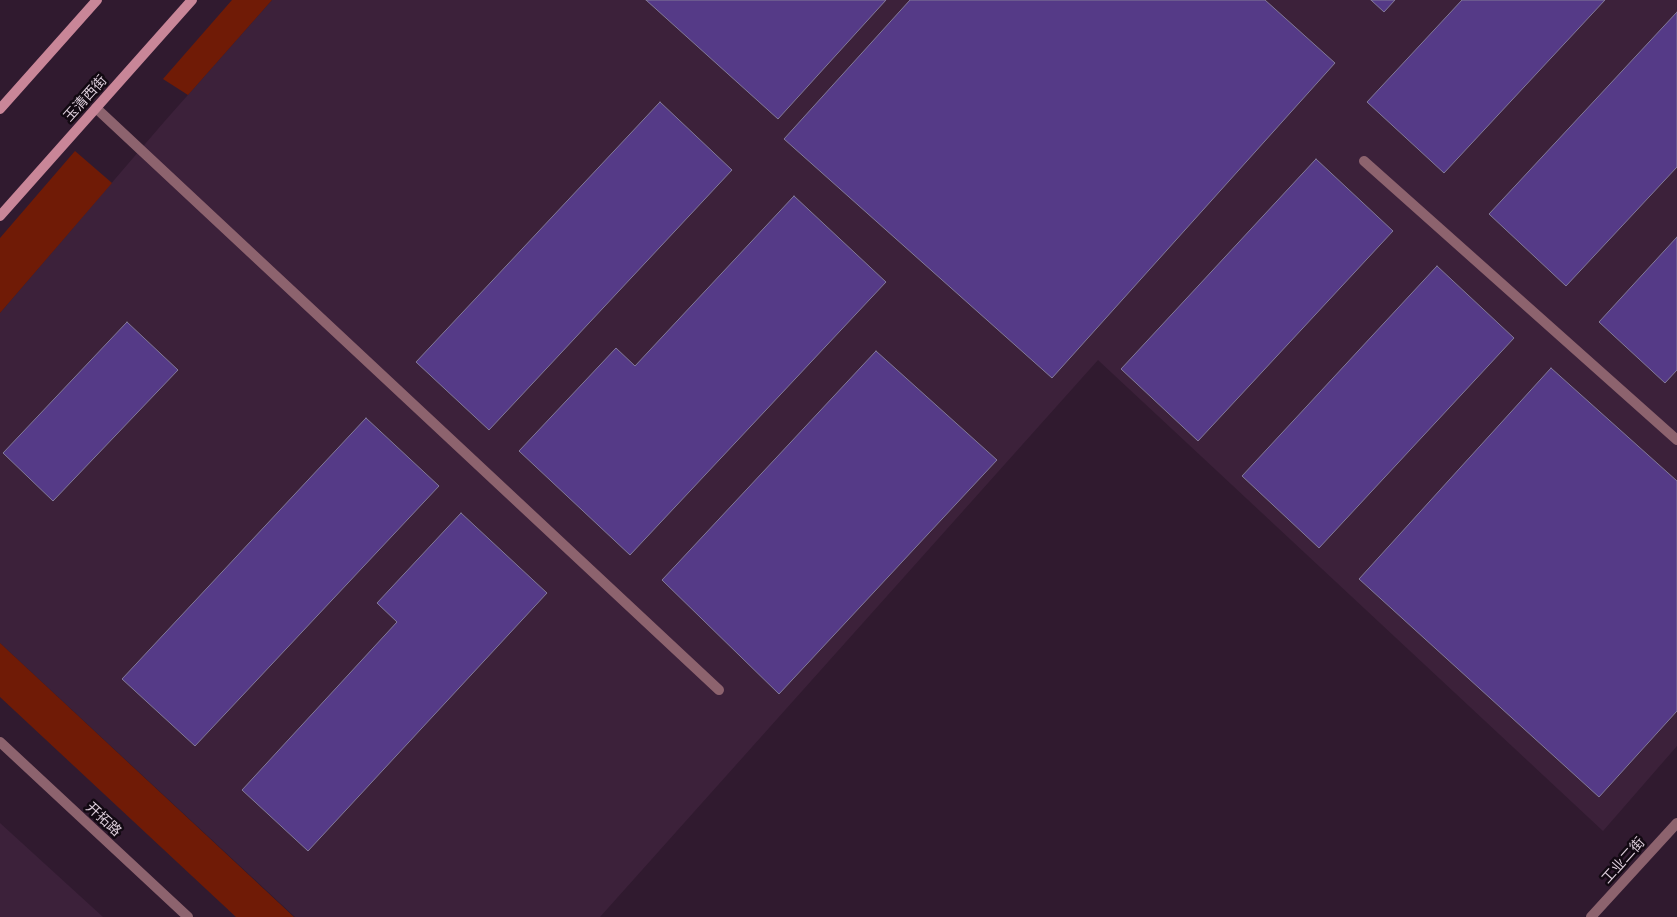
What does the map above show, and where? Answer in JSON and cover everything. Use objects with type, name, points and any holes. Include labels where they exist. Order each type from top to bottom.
[{"type":"main road","points":[[0,108],[97,0]]},
{"type":"main road","name":"玉清西街","points":[[0,216],[192,0]]},
{"type":"street","points":[[96,108],[719,690]]},
{"type":"street","points":[[1364,161],[1677,440]]},
{"type":"street","name":"开拓路","points":[[0,742],[188,917]]},
{"type":"street","name":"工业二街","points":[[1591,917],[1677,823]]},
{"type":"shaded area","points":[[232,0],[272,0],[188,95],[163,79]]},
{"type":"shaded area","points":[[272,0],[1677,0],[1677,746],[1603,831],[1098,360],[600,917],[295,917],[0,643],[0,313]]},
{"type":"shaded area","points":[[75,151],[112,183],[0,313],[0,238]]},
{"type":"shaded area","points":[[0,643],[294,917],[236,917],[0,697]]},
{"type":"shaded area","points":[[0,823],[103,917],[0,917]]},
{"type":"building","points":[[646,0],[886,0],[778,119]]},
{"type":"building","points":[[910,0],[1265,0],[1335,63],[1052,378],[784,139]]},
{"type":"building","points":[[1371,0],[1395,0],[1384,12]]},
{"type":"building","points":[[1462,0],[1605,0],[1444,173],[1367,102]]},
{"type":"building","points":[[1677,12],[1677,167],[1566,286],[1489,214]]},
{"type":"building","points":[[660,102],[732,170],[489,430],[416,362]]},
{"type":"building","points":[[1316,159],[1393,231],[1198,441],[1121,369]]},
{"type":"building","points":[[794,196],[886,282],[630,555],[519,451],[616,348],[635,366]]},
{"type":"building","points":[[1677,237],[1677,370],[1665,383],[1599,322]]},
{"type":"building","points":[[1437,266],[1514,338],[1319,548],[1242,476]]},
{"type":"building","points":[[127,322],[178,370],[53,501],[3,453]]},
{"type":"building","points":[[876,351],[997,460],[779,694],[662,580]]},
{"type":"building","points":[[1551,368],[1677,481],[1677,711],[1599,797],[1359,579]]},
{"type":"building","points":[[366,418],[439,486],[195,746],[122,679]]},
{"type":"building","points":[[461,513],[547,593],[308,851],[242,790],[397,622],[377,603]]}]
